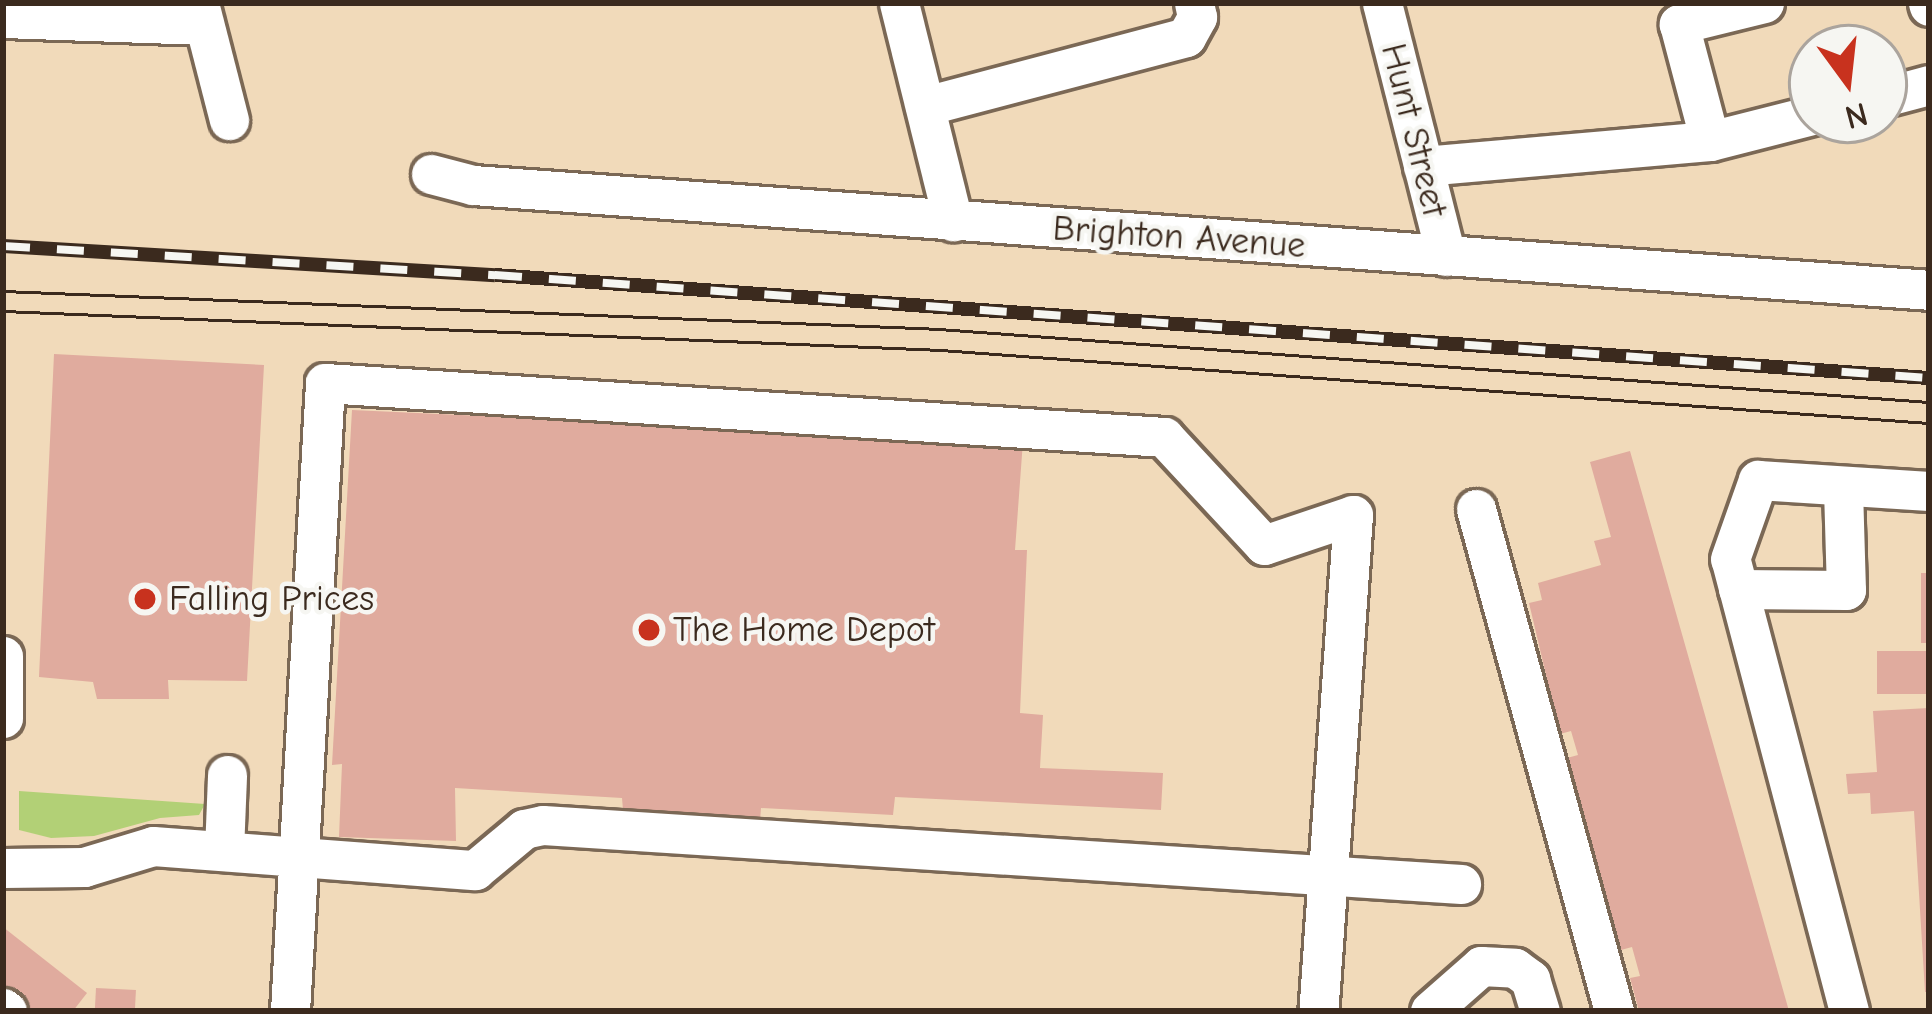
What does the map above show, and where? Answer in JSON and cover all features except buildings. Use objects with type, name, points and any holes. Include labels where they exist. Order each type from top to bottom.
[{"type":"street","points":[[899,3],[953,221]]},
{"type":"street","points":[[925,106],[1186,37],[1197,17],[1194,3]]},
{"type":"street","name":"Hunt Street","points":[[1382,3],[1446,256]]},
{"type":"street","points":[[1710,141],[1679,23],[1763,3]]},
{"type":"street","points":[[3,18],[201,14],[230,120]]},
{"type":"street","points":[[1423,166],[1710,141],[1788,121]]},
{"type":"street","name":"Brighton Avenue","points":[[431,174],[473,185],[1929,290]]},
{"type":"street","points":[[290,1011],[325,383],[1164,437],[1264,545],[1352,515],[1318,1011]]},
{"type":"street","points":[[1849,1011],[1730,559],[1758,480],[1929,491]]},
{"type":"street","points":[[1738,589],[1846,590],[1843,486]]},
{"type":"street","points":[[1476,508],[1614,1011]]},
{"type":"street","points":[[3,718],[4,668]]},
{"type":"street","points":[[224,851],[227,776]]},
{"type":"street","points":[[3,868],[84,867],[153,846],[475,869],[524,830],[543,825],[1462,884]]},
{"type":"street","points":[[1430,1011],[1481,966],[1515,968],[1530,979],[1540,1011]]},
{"type":"green space","points":[[19,791],[205,804],[199,815],[160,818],[94,836],[51,838],[19,830]]},
{"type":"tram line","points":[[3,291],[939,329],[1929,402]]},
{"type":"tram line","points":[[3,311],[941,350],[1929,423]]},
{"type":"railway","points":[[3,246],[495,275],[1929,378]]},
{"type":"place","name":"Falling Prices","points":[[145,599]]},
{"type":"place","name":"The Home Depot","points":[[649,630]]}]
